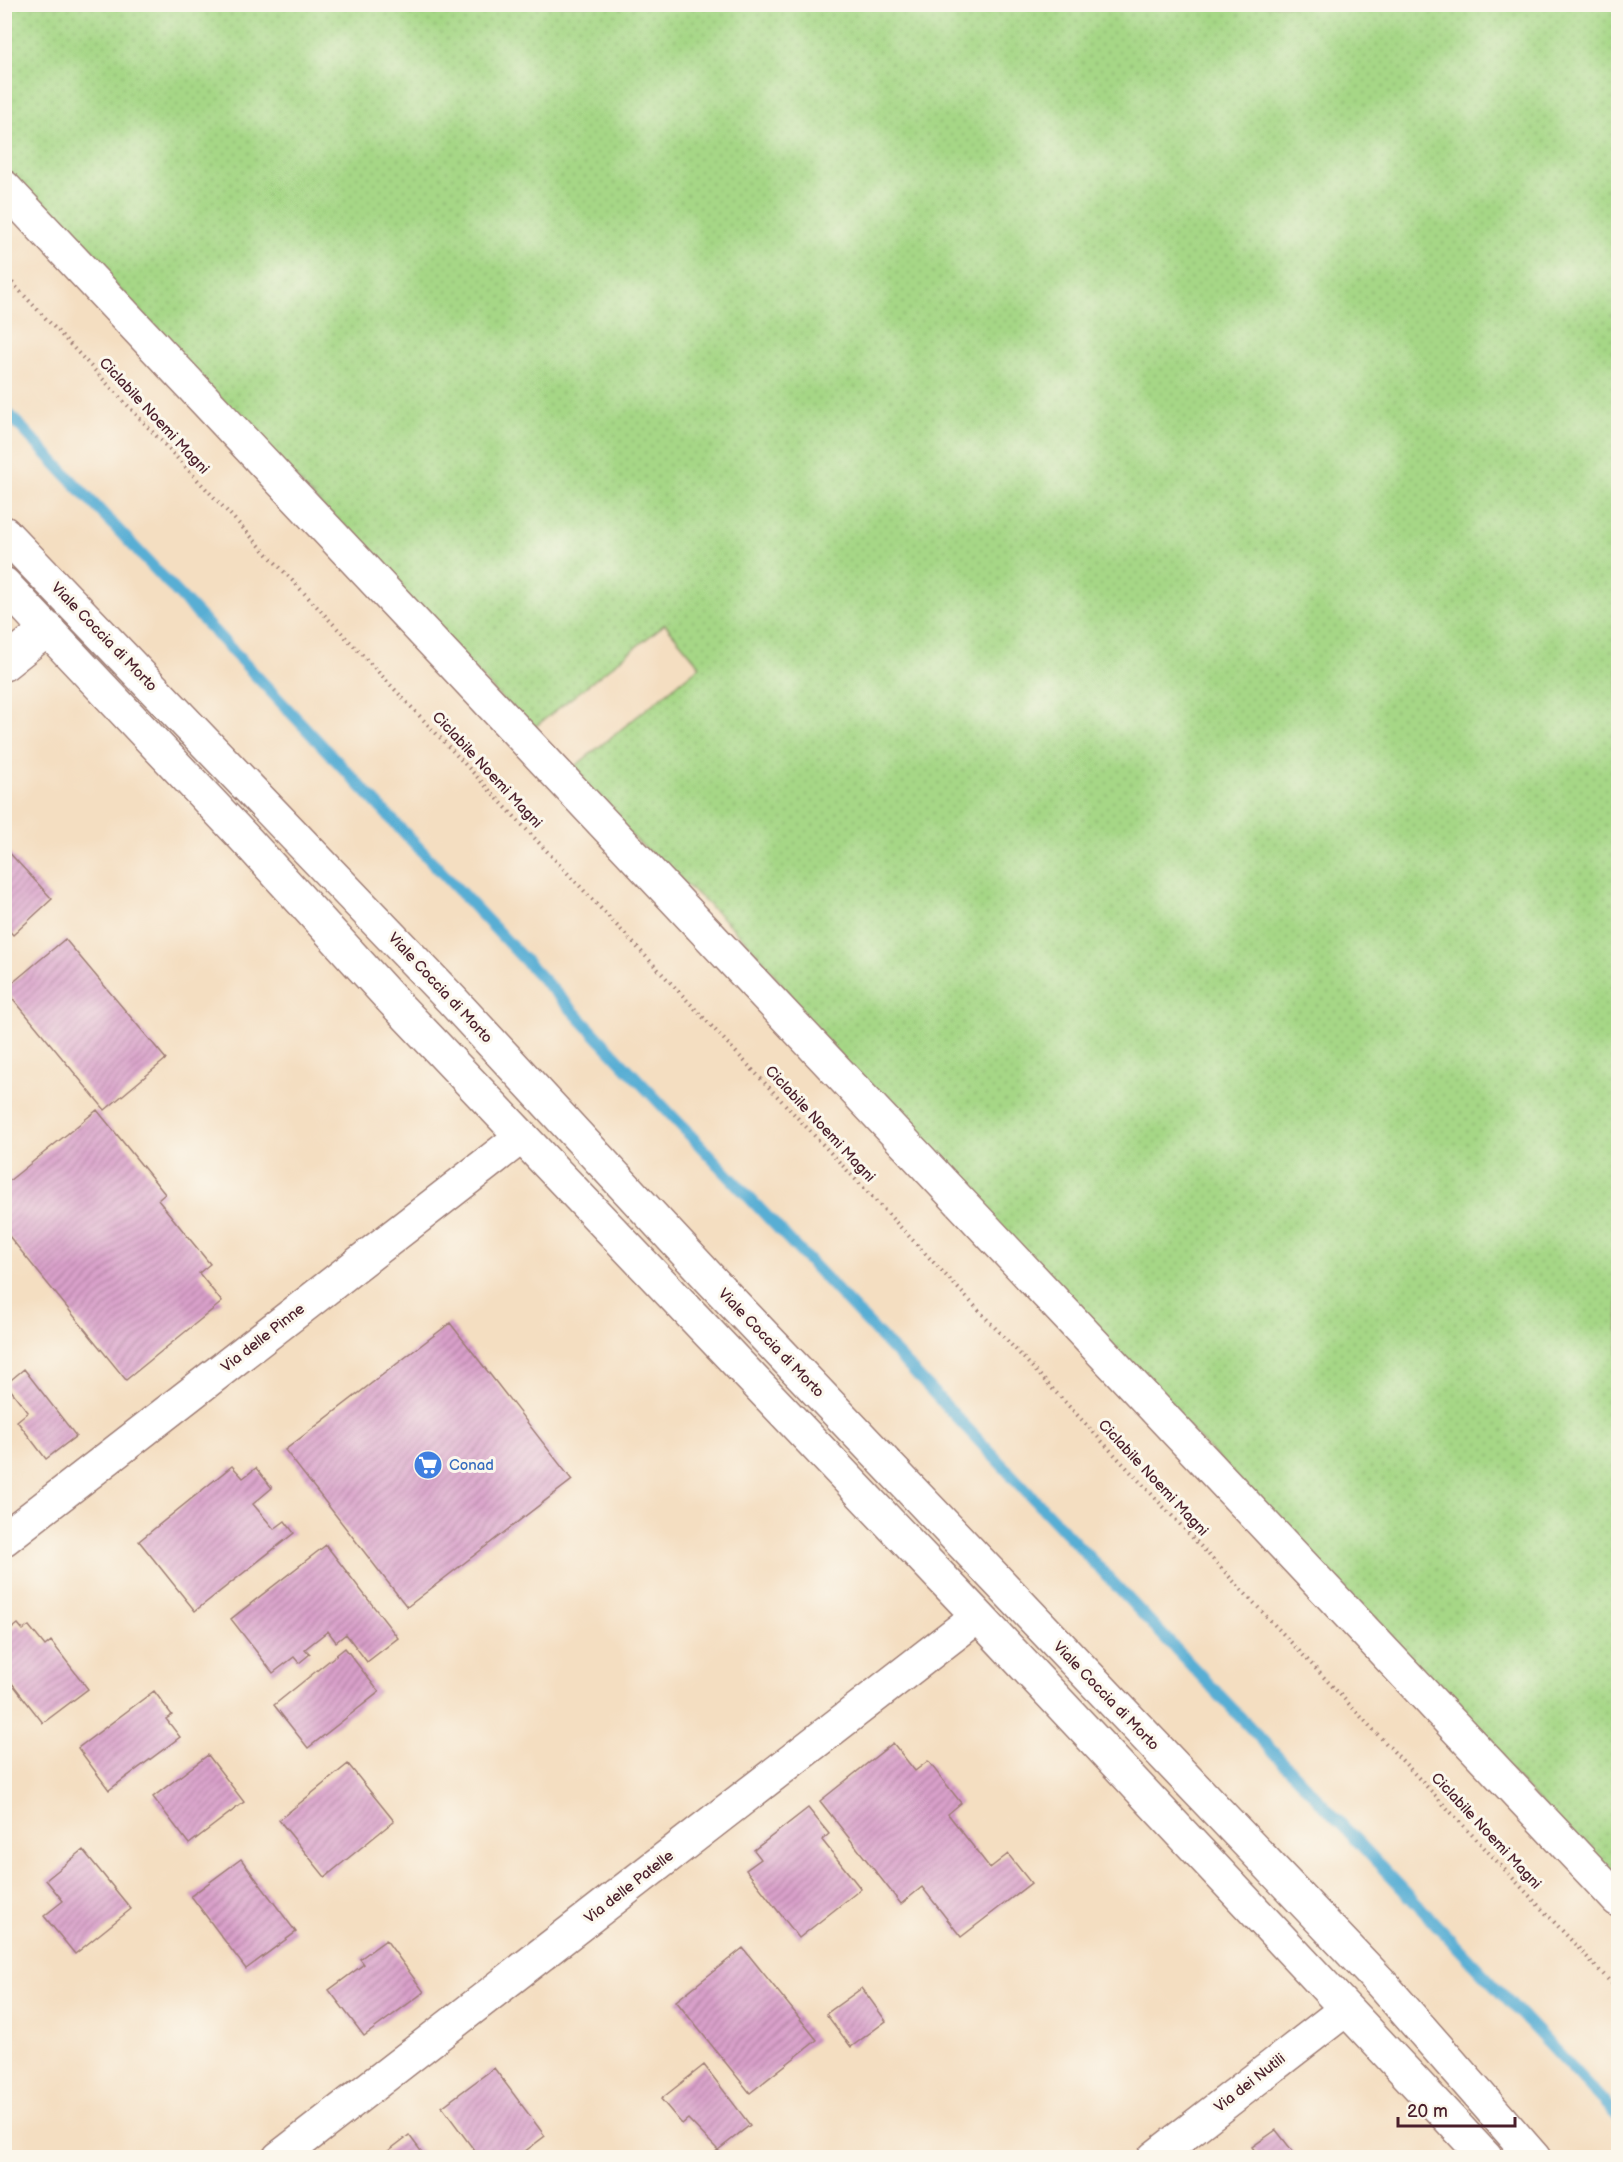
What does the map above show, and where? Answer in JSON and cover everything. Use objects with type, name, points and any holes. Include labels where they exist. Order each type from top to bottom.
[{"type":"street","points":[[4,187],[1618,1900]]},
{"type":"street","name":"Viale Coccia di Morto","points":[[4,533],[443,991],[713,1282],[1380,1982],[1534,2157]]},
{"type":"street","points":[[4,584],[521,1137],[978,1616],[1486,2157]]},
{"type":"street","points":[[4,664],[48,629]]},
{"type":"street","name":"Via delle Pinne","points":[[4,1539],[521,1137]]},
{"type":"street","name":"Via delle Patelle","points":[[279,2157],[978,1616]]},
{"type":"street","name":"Via dei Nutili","points":[[1154,2157],[1346,2009]]},
{"type":"path","name":"Ciclabile Noemi Magni","points":[[4,274],[1618,1990]]},
{"type":"green space","points":[[5,5],[1618,5],[1618,1886],[805,1018],[788,992],[749,945],[728,923],[627,832],[569,771],[700,666],[665,624],[531,730],[5,168]]},
{"type":"building","points":[[4,847],[52,899],[13,935],[4,925]]},
{"type":"building","points":[[65,939],[166,1059],[105,1110],[5,989]]},
{"type":"building","points":[[97,1110],[165,1194],[158,1200],[210,1264],[199,1273],[222,1302],[126,1380],[4,1230],[4,1185]]},
{"type":"building","name":"Conad","points":[[450,1323],[572,1480],[407,1607],[285,1450]]},
{"type":"building","points":[[24,1369],[76,1436],[46,1459],[17,1421],[28,1412],[6,1384]]},
{"type":"building","points":[[232,1466],[243,1478],[256,1468],[272,1488],[253,1504],[274,1529],[285,1521],[294,1533],[195,1611],[139,1541]]},
{"type":"building","points":[[326,1545],[398,1638],[367,1662],[346,1634],[336,1642],[328,1631],[305,1649],[310,1654],[299,1663],[294,1657],[273,1673],[231,1619]]},
{"type":"building","points":[[18,1624],[23,1630],[29,1626],[45,1646],[51,1641],[88,1689],[43,1723],[4,1673],[4,1635]]},
{"type":"building","points":[[345,1648],[379,1692],[308,1748],[274,1705]]},
{"type":"building","points":[[154,1691],[172,1715],[166,1719],[180,1737],[109,1790],[78,1748]]},
{"type":"building","points":[[893,1743],[915,1771],[928,1761],[961,1803],[948,1814],[990,1868],[1008,1854],[1031,1883],[961,1937],[922,1887],[901,1904],[820,1801]]},
{"type":"building","points":[[208,1755],[244,1802],[189,1844],[153,1797]]},
{"type":"building","points":[[348,1764],[394,1821],[325,1877],[279,1820]]},
{"type":"building","points":[[808,1808],[829,1834],[822,1840],[861,1889],[799,1938],[746,1870],[761,1859],[754,1850]]},
{"type":"building","points":[[83,1850],[131,1909],[75,1954],[44,1916],[63,1901],[46,1880]]},
{"type":"building","points":[[241,1859],[296,1932],[246,1969],[191,1896]]},
{"type":"building","points":[[386,1940],[424,1992],[364,2036],[329,1990],[364,1964],[360,1959]]},
{"type":"building","points":[[743,1948],[817,2040],[750,2093],[676,2001]]},
{"type":"building","points":[[862,1988],[886,2021],[851,2047],[826,2014]]},
{"type":"building","points":[[704,2065],[750,2125],[718,2150],[688,2119],[682,2124],[661,2099]]},
{"type":"building","points":[[494,2068],[545,2136],[516,2158],[480,2158],[442,2107]]},
{"type":"building","points":[[1276,2130],[1298,2158],[1260,2158],[1252,2147]]},
{"type":"building","points":[[409,2135],[426,2158],[379,2158]]},
{"type":"building","points":[[718,2150],[724,2158],[708,2158]]},
{"type":"waterway","points":[[4,409],[1618,2117]]},
{"type":"place","name":"Conad","points":[[428,1465]]}]
